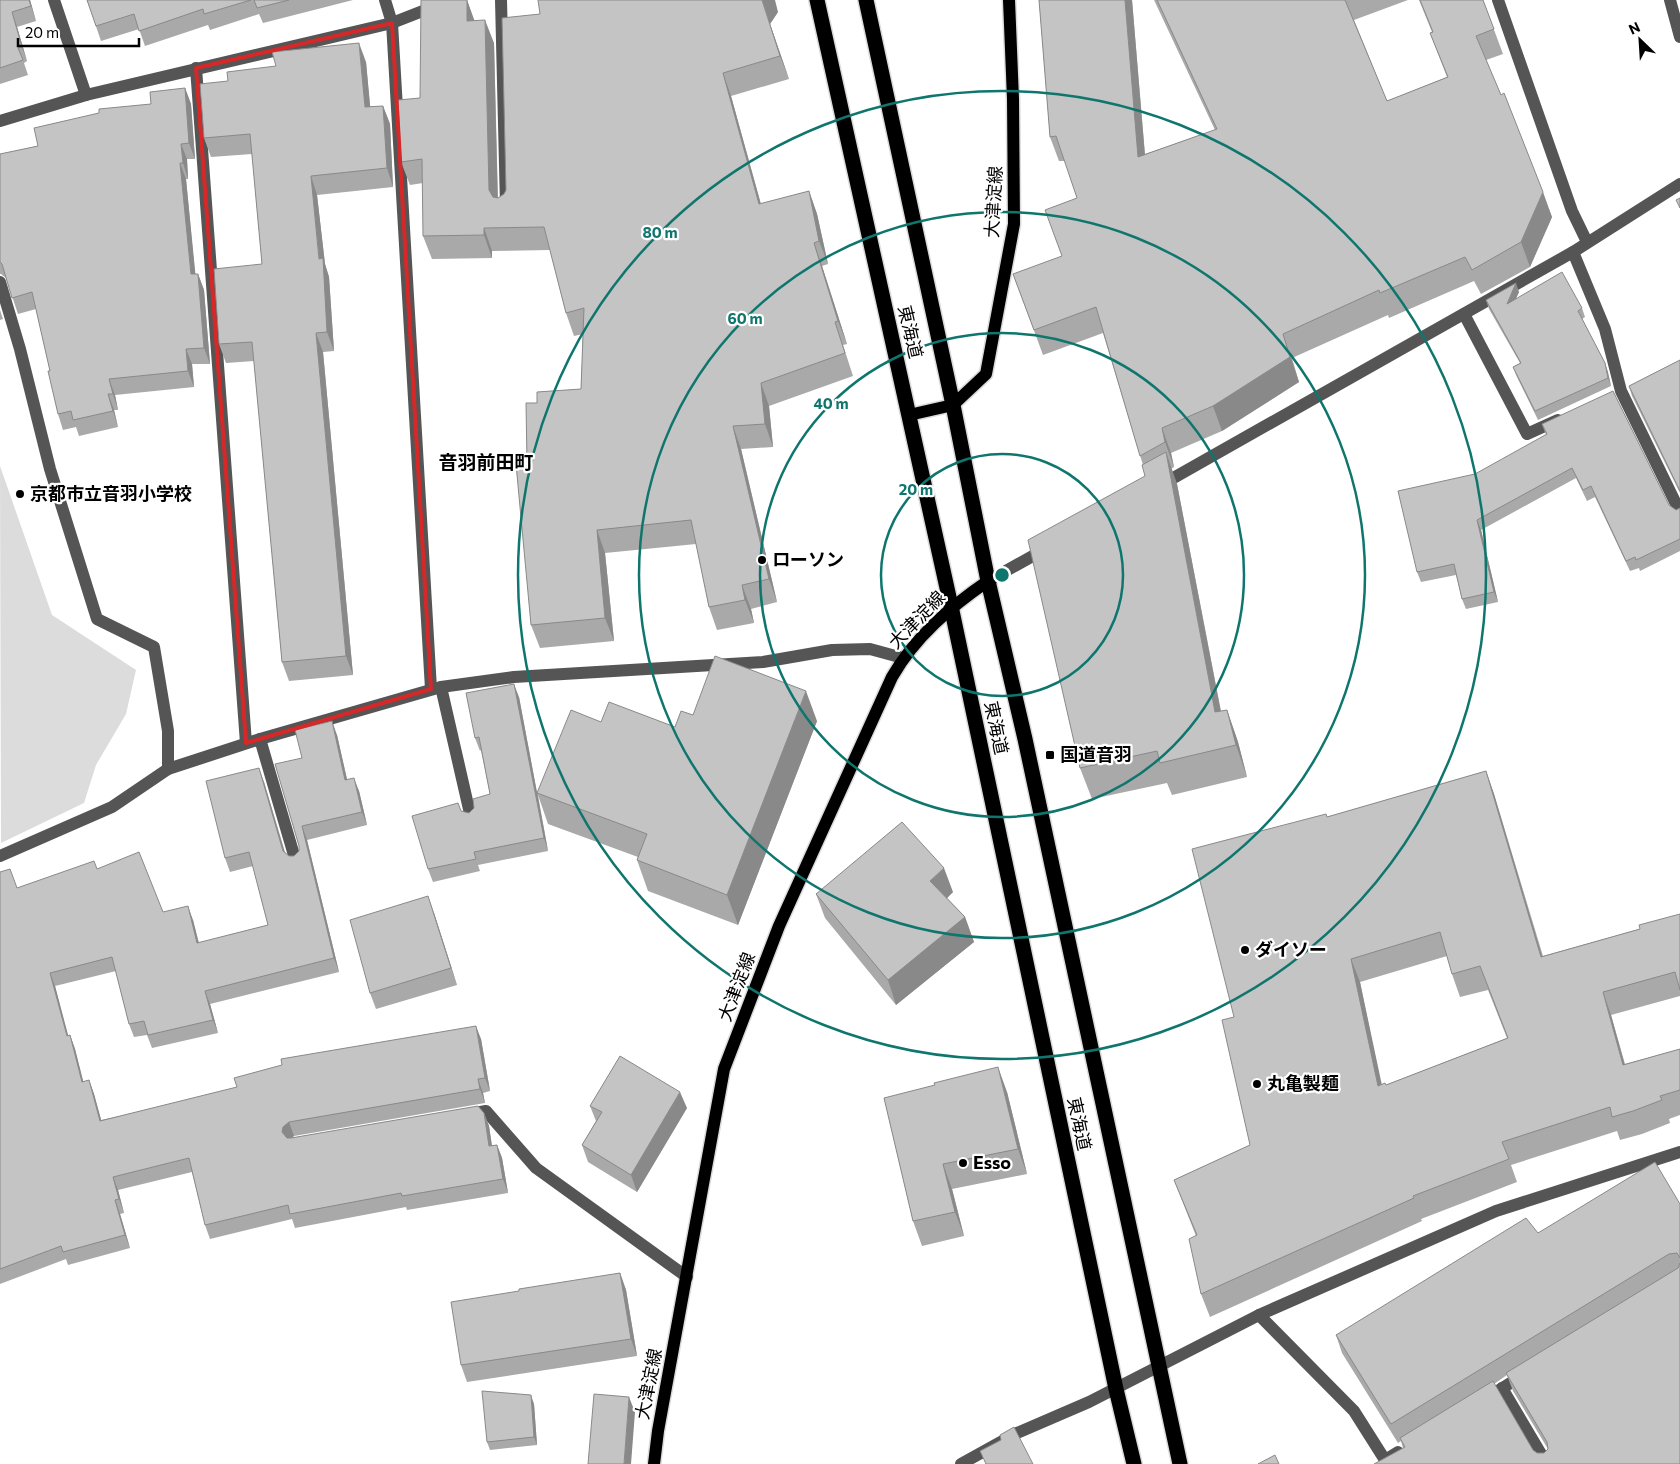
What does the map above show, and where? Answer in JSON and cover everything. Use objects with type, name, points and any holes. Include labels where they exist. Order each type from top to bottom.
[{"type":"highway","name":"東海道","points":[[817,0],[951,606],[1116,1389],[1134,1464]]},
{"type":"highway","name":"東海道","points":[[866,0],[953,405],[988,581],[1027,748],[1180,1464]]},
{"type":"main road","name":"大津淀線","points":[[909,416],[953,405],[986,374],[1014,224],[1013,99],[1009,0]]},
{"type":"main road","name":"大津淀線","points":[[654,1464],[658,1430],[724,1069],[779,926],[892,677],[903,658],[951,606],[988,581]]},
{"type":"street","points":[[54,0],[86,95]]},
{"type":"street","points":[[385,0],[392,23],[436,688],[471,818]]},
{"type":"street","points":[[0,121],[86,95],[392,23],[451,0]]},
{"type":"street","points":[[501,0],[506,213]]},
{"type":"street","points":[[1498,0],[1572,211],[1587,242]]},
{"type":"street","points":[[1670,0],[1680,37]]},
{"type":"street","points":[[196,68],[246,743]]},
{"type":"street","points":[[1150,491],[1572,252],[1680,184]]},
{"type":"street","points":[[1572,252],[1605,329],[1617,393],[1680,512]]},
{"type":"street","points":[[0,282],[20,349],[50,469],[97,619],[154,647],[168,731],[168,769]]},
{"type":"street","points":[[1464,314],[1527,434],[1570,414]]},
{"type":"street","points":[[988,581],[1054,544]]},
{"type":"street","points":[[0,856],[112,807],[168,769],[246,743],[436,688],[514,677],[763,662],[832,650],[870,649],[903,658]]},
{"type":"street","points":[[260,739],[296,862]]},
{"type":"street","points":[[448,1118],[486,1111],[536,1168],[687,1277]]},
{"type":"street","points":[[960,1464],[1017,1433],[1160,1368],[1259,1315],[1496,1211],[1680,1152]]},
{"type":"street","points":[[1259,1315],[1354,1412],[1385,1460],[1410,1444]]},
{"type":"street","points":[[1477,1404],[1535,1368]]},
{"type":"street","points":[[1502,1388],[1547,1464]]},
{"type":"highlighted area","points":[[392,23],[431,689],[246,743],[196,68]]},
{"type":"shaded area","name":"京都市立音羽小学校","points":[[0,466],[52,615],[136,670],[126,714],[96,765],[84,803],[1,843]]},
{"type":"building","points":[[0,0],[29,0],[31,6],[12,12],[22,47],[18,48],[23,60],[0,68]]},
{"type":"building","points":[[87,0],[251,0],[204,14],[203,9],[139,31],[134,14],[96,26]]},
{"type":"building","points":[[254,0],[289,0],[257,8]]},
{"type":"building","points":[[421,0],[467,0],[467,21],[485,20],[489,190],[493,197],[498,198],[506,190],[502,18],[540,14],[538,0],[762,0],[780,56],[723,73],[759,204],[809,191],[819,241],[814,243],[838,321],[835,322],[845,353],[761,383],[765,424],[733,426],[769,579],[742,585],[745,600],[709,607],[691,520],[597,530],[605,618],[531,625],[516,464],[527,463],[526,403],[537,403],[537,392],[581,389],[584,308],[566,313],[544,227],[484,228],[484,235],[423,236],[422,159],[401,162],[398,100],[420,98]]},
{"type":"building","points":[[1039,0],[1125,0],[1138,157],[1217,129],[1157,0],[1345,0],[1387,101],[1448,77],[1430,33],[1433,32],[1420,0],[1483,0],[1494,29],[1476,36],[1501,95],[1504,93],[1543,192],[1521,242],[1472,270],[1465,257],[1380,293],[1379,290],[1283,334],[1290,357],[1213,406],[1162,428],[1165,442],[1140,456],[1096,307],[1034,330],[1013,274],[1062,256],[1045,210],[1077,198],[1056,136],[1050,137]]},
{"type":"building","points":[[359,43],[365,107],[383,106],[387,168],[311,176],[319,259],[323,258],[327,332],[316,333],[346,656],[282,662],[252,342],[219,344],[214,269],[262,264],[250,134],[204,138],[200,84],[228,81],[227,72],[276,66],[272,52]]},
{"type":"building","points":[[185,88],[189,143],[181,144],[183,163],[180,163],[191,274],[198,274],[204,348],[186,349],[188,371],[109,379],[113,394],[108,394],[113,411],[73,420],[71,411],[58,414],[32,292],[12,298],[0,262],[0,154],[38,146],[34,128],[99,113],[99,109],[151,104],[150,92]]},
{"type":"building","points":[[1680,198],[1680,208],[1676,200]]},
{"type":"building","points":[[1562,272],[1582,308],[1578,311],[1605,363],[1608,378],[1535,411],[1513,367],[1521,363],[1486,300],[1516,283],[1507,304]]},
{"type":"building","points":[[1680,360],[1680,491],[1629,386]]},
{"type":"building","points":[[1613,391],[1669,505],[1676,510],[1680,508],[1680,539],[1636,560],[1635,557],[1626,561],[1591,486],[1583,490],[1572,468],[1477,520],[1494,592],[1462,599],[1454,564],[1417,572],[1398,491],[1475,474],[1547,434],[1542,424]]},
{"type":"building","points":[[1166,452],[1215,712],[1227,710],[1236,745],[1160,763],[1157,751],[1080,768],[1028,540],[1145,476],[1142,465]]},
{"type":"building","points":[[715,656],[806,691],[727,895],[637,860],[647,834],[537,793],[571,710],[601,722],[609,702],[675,727],[681,711],[693,715]]},
{"type":"building","points":[[514,684],[544,838],[474,852],[476,859],[428,869],[412,816],[458,803],[461,811],[469,813],[474,808],[473,799],[490,794],[479,737],[475,738],[466,693]]},
{"type":"building","points":[[332,721],[345,780],[354,778],[362,812],[302,826],[334,958],[205,991],[213,1020],[148,1035],[144,1021],[129,1024],[112,957],[50,973],[67,1036],[70,1035],[82,1082],[89,1080],[100,1121],[237,1087],[234,1078],[282,1065],[281,1059],[476,1026],[485,1078],[478,1079],[480,1089],[289,1122],[283,1127],[282,1132],[287,1138],[291,1138],[478,1106],[484,1113],[489,1146],[497,1145],[503,1179],[402,1196],[401,1193],[290,1214],[288,1205],[205,1225],[189,1158],[113,1177],[119,1199],[115,1200],[125,1235],[63,1252],[61,1246],[0,1269],[0,872],[10,869],[17,888],[94,861],[97,869],[139,852],[163,912],[188,906],[197,943],[268,925],[249,852],[225,858],[206,781],[259,768],[283,851],[289,856],[294,856],[299,851],[299,846],[275,764],[302,758],[295,730]]},
{"type":"building","points":[[1486,771],[1541,957],[1640,929],[1639,925],[1680,914],[1680,990],[1675,972],[1603,992],[1623,1065],[1680,1049],[1680,1090],[1660,1096],[1662,1100],[1633,1111],[1612,1117],[1610,1107],[1502,1142],[1509,1159],[1413,1196],[1414,1198],[1201,1294],[1189,1239],[1197,1235],[1174,1180],[1250,1145],[1222,1020],[1234,1017],[1192,849],[1326,814],[1327,817]],"holes":[[[1440,932],[1452,974],[1480,966],[1508,1038],[1386,1085],[1385,1083],[1378,1086],[1351,959]]]},
{"type":"building","points":[[902,822],[944,868],[930,881],[965,917],[888,980],[816,894]]},
{"type":"building","points":[[428,896],[451,968],[370,993],[350,920]]},
{"type":"building","points":[[620,1056],[680,1092],[631,1175],[582,1145],[602,1112],[590,1106]]},
{"type":"building","name":"Esso","points":[[998,1067],[1018,1149],[943,1164],[955,1212],[913,1221],[884,1098]]},
{"type":"building","points":[[1655,1162],[1680,1204],[1680,1258],[1677,1253],[1669,1254],[1391,1424],[1336,1335],[1526,1218],[1538,1233]]},
{"type":"building","points":[[1680,1263],[1680,1464],[1374,1464],[1405,1447],[1400,1438],[1493,1381],[1533,1450],[1537,1453],[1544,1453],[1548,1449],[1547,1442],[1506,1373],[1678,1268]]},
{"type":"building","points":[[620,1273],[631,1339],[461,1365],[451,1302]]},
{"type":"building","points":[[482,1391],[531,1395],[534,1437],[487,1442]]},
{"type":"building","points":[[594,1394],[629,1397],[624,1464],[588,1464]]},
{"type":"building","points":[[1014,1427],[1033,1464],[986,1464],[980,1451],[1001,1440],[1000,1435]]},
{"type":"building","points":[[1275,1455],[1279,1464],[1258,1464]]},
{"type":"place","name":"京都市立音羽小学校","points":[[20,494]]},
{"type":"place","name":"ローソン","points":[[762,560]]},
{"type":"place","name":"国道音羽","points":[[1050,755]]},
{"type":"place","name":"ダイソー","points":[[1245,950]]},
{"type":"place","name":"丸亀製麺","points":[[1257,1084]]},
{"type":"place","name":"Esso","points":[[963,1163]]},
{"type":"district","name":"音羽前田町","points":[[486,462]]}]
